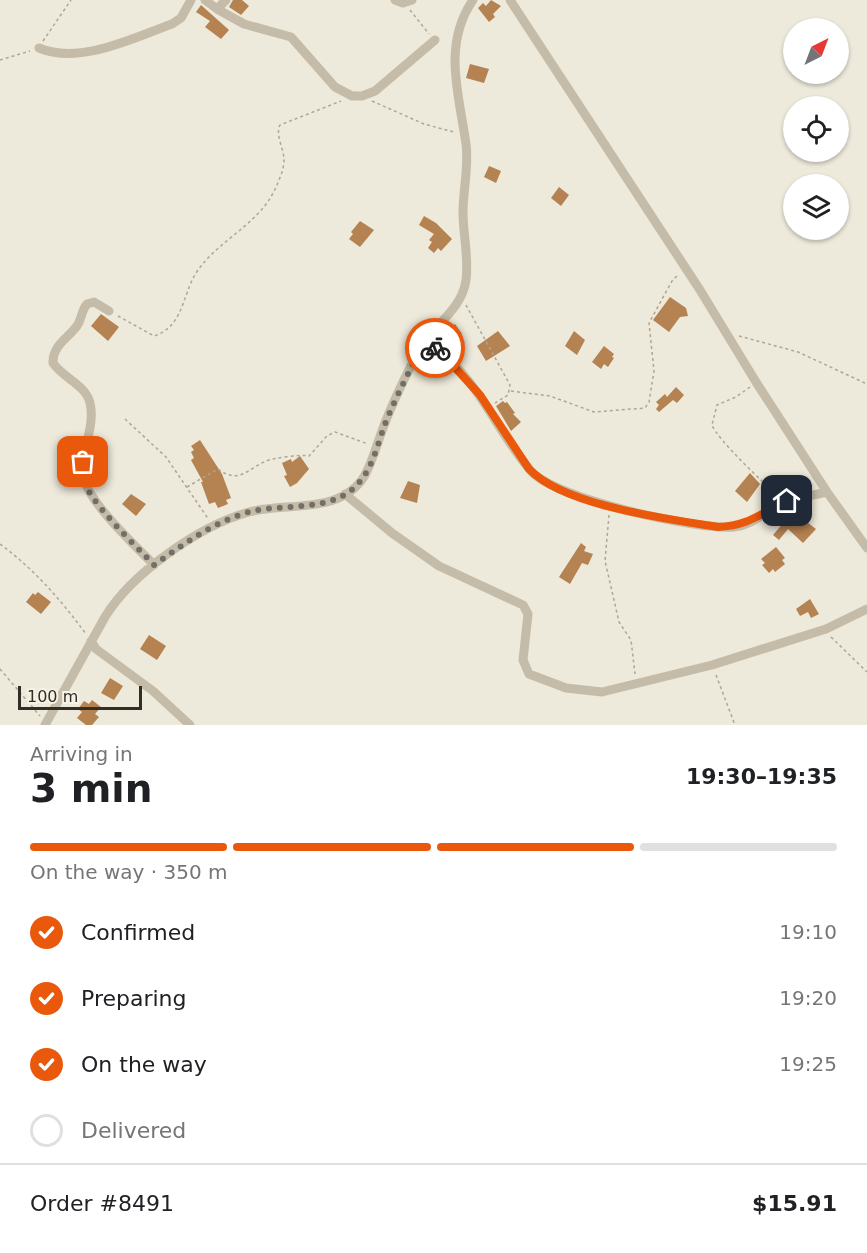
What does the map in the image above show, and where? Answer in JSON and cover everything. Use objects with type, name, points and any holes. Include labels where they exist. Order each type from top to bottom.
[{"type":"street","points":[[39,48],[57,55],[112,46],[172,24],[181,18],[191,0]]},
{"type":"street","points":[[205,0],[244,24],[291,38],[335,87],[357,96],[375,91],[435,40]]},
{"type":"street","points":[[217,9],[226,0]]},
{"type":"street","points":[[395,0],[410,1]]},
{"type":"street","points":[[43,722],[115,601],[132,582],[154,565],[212,526],[251,511],[305,506],[345,494],[365,476],[389,413],[420,349],[462,296],[467,259],[463,212],[466,164],[453,53],[459,26],[473,0]]},
{"type":"street","points":[[510,0],[687,269],[725,333],[827,492],[867,548]]},
{"type":"street","points":[[110,311],[94,302],[87,304],[77,325],[55,352],[53,363],[63,375],[82,389],[90,402],[82,478],[121,530],[154,565]]},
{"type":"street","points":[[420,349],[432,347],[441,352],[488,405],[505,434],[539,480],[577,497],[684,522],[736,527],[755,520],[787,501],[827,492]]},
{"type":"street","points":[[345,494],[392,533],[439,566],[523,605],[528,614],[523,660],[529,674],[566,688],[602,692],[712,665],[826,629],[867,609]]},
{"type":"street","points":[[91,641],[96,649],[153,691],[190,725]]},
{"type":"path","points":[[0,60],[39,48],[62,17],[71,0]]},
{"type":"path","points":[[410,1],[417,21],[435,40]]},
{"type":"path","points":[[110,311],[154,336],[171,325],[180,314],[187,289],[199,269],[219,247],[260,213],[275,189],[284,163],[277,131],[280,125],[357,96],[424,124],[464,134]]},
{"type":"path","points":[[511,390],[550,396],[594,412],[645,408],[649,402],[654,371],[649,323],[672,281],[687,269]]},
{"type":"path","points":[[462,296],[472,320],[506,376],[511,390]]},
{"type":"path","points":[[725,333],[798,352],[867,384]]},
{"type":"path","points":[[756,382],[736,397],[717,405],[712,425],[719,437],[767,486],[787,501]]},
{"type":"path","points":[[488,405],[503,399],[511,390]]},
{"type":"path","points":[[125,418],[155,445],[187,487],[212,526]]},
{"type":"path","points":[[187,487],[218,469],[225,475],[236,475],[247,473],[267,460],[302,454],[309,456],[327,436],[335,432],[376,448]]},
{"type":"path","points":[[607,505],[609,525],[605,561],[619,622],[631,640],[637,684]]},
{"type":"path","points":[[0,544],[21,559],[38,576],[91,641]]},
{"type":"path","points":[[826,629],[833,640],[867,672]]},
{"type":"path","points":[[712,665],[735,725]]},
{"type":"path","points":[[0,669],[22,693],[43,722]]},
{"type":"building","points":[[233,0],[242,0],[249,6],[241,15],[229,7]]},
{"type":"building","points":[[491,0],[501,6],[489,22],[478,8],[483,3],[486,6]]},
{"type":"building","points":[[201,5],[229,30],[221,39],[205,27],[210,21],[196,12]]},
{"type":"building","points":[[470,64],[489,69],[484,83],[466,78]]},
{"type":"building","points":[[489,166],[501,171],[496,183],[484,177]]},
{"type":"building","points":[[559,187],[569,195],[561,206],[551,198]]},
{"type":"building","points":[[424,216],[436,223],[452,239],[441,251],[438,248],[434,253],[428,248],[432,242],[429,240],[434,234],[419,225]]},
{"type":"building","points":[[360,221],[374,230],[360,247],[349,239],[353,234],[351,232]]},
{"type":"building","points":[[670,297],[686,308],[688,316],[680,317],[669,332],[653,320]]},
{"type":"building","points":[[101,314],[119,327],[108,341],[91,326]]},
{"type":"building","points":[[455,324],[462,334],[449,343],[441,333]]},
{"type":"building","points":[[498,331],[510,346],[486,361],[477,346]]},
{"type":"building","points":[[574,331],[585,340],[577,355],[565,346]]},
{"type":"building","points":[[604,346],[614,354],[612,357],[614,358],[608,367],[604,364],[601,369],[592,362]]},
{"type":"building","points":[[676,387],[684,395],[677,403],[673,400],[659,412],[656,409],[659,405],[656,402],[665,394],[667,397]]},
{"type":"building","points":[[503,401],[507,402],[515,413],[513,414],[521,422],[511,431],[496,406]]},
{"type":"building","points":[[200,440],[222,474],[231,498],[226,500],[228,504],[218,508],[215,502],[209,504],[201,482],[203,482],[191,460],[194,458],[191,452],[194,450],[191,446]]},
{"type":"building","points":[[300,456],[309,469],[297,483],[290,487],[284,476],[287,475],[282,463],[291,459],[292,462]]},
{"type":"building","points":[[750,473],[760,484],[747,502],[735,491]]},
{"type":"building","points":[[408,481],[420,485],[417,503],[400,498]]},
{"type":"building","points":[[131,494],[146,504],[136,516],[122,504]]},
{"type":"building","points":[[789,508],[816,529],[803,543],[788,529],[779,540],[773,535],[785,521],[780,516]]},
{"type":"building","points":[[581,543],[586,547],[584,551],[593,554],[588,565],[582,563],[570,584],[559,577]]},
{"type":"building","points":[[776,547],[785,558],[782,560],[785,564],[775,572],[773,569],[769,573],[762,565],[765,563],[761,559]]},
{"type":"building","points":[[38,592],[51,602],[41,614],[26,602],[33,593],[35,595]]},
{"type":"building","points":[[810,599],[819,614],[811,618],[808,612],[800,616],[796,609]]},
{"type":"building","points":[[149,635],[166,646],[157,660],[140,649]]},
{"type":"building","points":[[110,678],[123,686],[114,700],[101,693]]},
{"type":"building","points":[[92,700],[101,707],[95,714],[99,717],[92,725],[86,725],[77,718],[82,712],[78,709],[84,701],[89,704]]},
{"type":"way so far","points":[[83,462],[82,478],[87,488],[121,530],[154,565],[192,538],[224,521],[251,511],[305,506],[325,501],[345,494],[355,487],[365,476],[382,429],[420,349],[435,348]]},
{"type":"route","points":[[435,348],[488,405],[529,469],[539,480],[551,487],[607,505],[718,527],[736,527],[755,520],[787,501]]}]
